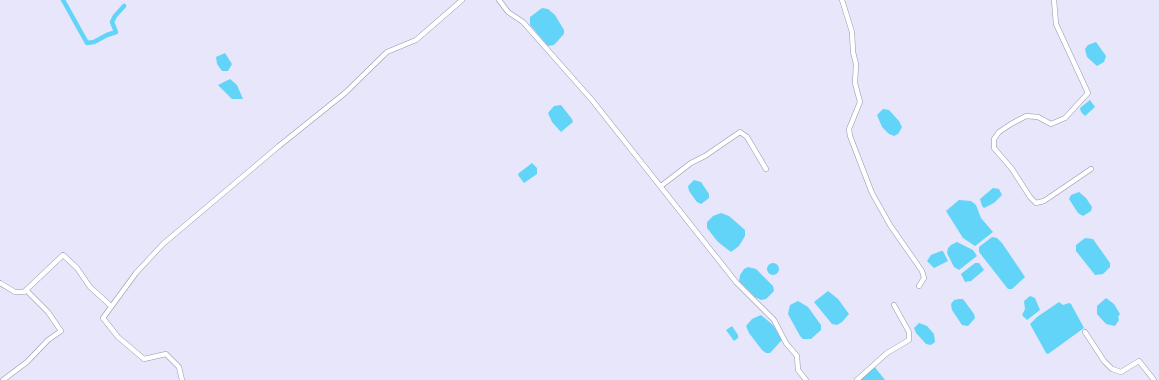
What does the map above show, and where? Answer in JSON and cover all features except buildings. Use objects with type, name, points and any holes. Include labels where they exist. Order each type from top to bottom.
[{"type":"street","points":[[182,380],[179,367],[166,354],[144,359],[118,337],[103,318],[136,272],[163,244],[279,146],[332,106],[387,52],[416,40],[462,0]]},
{"type":"street","points":[[499,0],[508,12],[523,22],[592,100],[736,282],[774,320],[786,343],[797,356],[798,370],[806,380]]},
{"type":"street","points":[[842,0],[852,32],[852,52],[856,64],[855,83],[860,102],[849,129],[850,136],[872,193],[890,225],[922,271],[924,278],[919,286]]},
{"type":"street","points":[[1054,0],[1056,24],[1088,93],[1065,118],[1051,124],[1038,117],[1026,116],[1011,124],[999,132],[994,139],[994,148],[1012,169],[1030,197],[1036,203],[1049,199],[1091,169]]},
{"type":"street","points":[[661,186],[691,163],[705,156],[740,132],[748,137],[766,169]]},
{"type":"street","points":[[0,283],[15,292],[26,290],[63,255],[77,268],[90,287],[111,306]]},
{"type":"street","points":[[3,380],[27,362],[48,340],[61,331],[48,312],[26,290]]},
{"type":"street","points":[[857,380],[875,362],[909,340],[909,332],[894,305]]},
{"type":"street","points":[[1085,332],[1104,361],[1112,369],[1121,372],[1139,361],[1154,380]]},
{"type":"water","points":[[542,8],[548,9],[555,15],[564,30],[564,34],[554,45],[548,46],[530,25],[530,17]]},
{"type":"water","points":[[1096,42],[1106,56],[1104,62],[1097,66],[1087,57],[1085,49],[1088,45]]},
{"type":"water","points":[[225,53],[232,64],[228,71],[222,71],[217,64],[216,57]]},
{"type":"water","points":[[230,79],[237,85],[243,99],[232,99],[218,85]]},
{"type":"water","points":[[1090,100],[1095,107],[1085,116],[1081,112],[1080,108]]},
{"type":"water","points":[[561,105],[573,122],[561,132],[552,122],[548,113],[554,106]]},
{"type":"water","points":[[883,109],[889,110],[899,121],[902,127],[898,134],[894,136],[889,134],[882,127],[877,115]]},
{"type":"water","points":[[532,163],[537,168],[537,174],[524,183],[518,175]]},
{"type":"water","points":[[694,180],[701,182],[709,194],[709,198],[701,204],[697,202],[689,191],[688,186]]},
{"type":"water","points":[[993,188],[999,189],[1002,195],[994,203],[984,208],[980,199]]},
{"type":"water","points":[[1079,192],[1086,198],[1092,207],[1091,211],[1083,216],[1078,213],[1069,199],[1071,195]]},
{"type":"water","points":[[959,200],[971,201],[976,205],[981,218],[993,232],[975,246],[963,238],[946,211]]},
{"type":"water","points":[[721,213],[729,216],[745,230],[745,236],[739,246],[731,252],[718,242],[707,228],[707,222],[713,216]]},
{"type":"water","points":[[992,237],[997,238],[1002,243],[1025,277],[1012,289],[1008,289],[979,252],[979,247]]},
{"type":"water","points":[[1085,238],[1093,239],[1110,263],[1110,267],[1103,274],[1095,275],[1076,251],[1076,245]]},
{"type":"water","points":[[957,242],[973,250],[977,256],[959,270],[954,267],[947,253],[948,248]]},
{"type":"water","points":[[943,251],[948,261],[934,268],[927,261],[931,255]]},
{"type":"water","points":[[775,263],[778,264],[778,274],[771,275],[768,274],[767,267],[768,264]]},
{"type":"water","points":[[975,263],[979,263],[984,270],[971,281],[965,282],[961,274]]},
{"type":"water","points":[[748,267],[756,269],[773,286],[774,291],[766,299],[761,300],[755,297],[739,281],[740,275],[744,269]]},
{"type":"water","points":[[828,291],[838,299],[849,314],[837,325],[832,324],[814,302]]},
{"type":"water","points":[[1030,296],[1035,298],[1040,310],[1027,320],[1022,315],[1025,309],[1024,301]]},
{"type":"water","points":[[1106,298],[1114,304],[1120,314],[1118,317],[1119,320],[1115,326],[1106,324],[1097,314],[1097,306]]},
{"type":"water","points":[[963,299],[974,314],[975,318],[968,326],[962,325],[952,310],[951,304],[954,300]]},
{"type":"water","points":[[798,301],[808,307],[821,325],[821,330],[811,339],[803,339],[800,336],[788,314],[790,305]]},
{"type":"water","points":[[1059,302],[1063,305],[1069,303],[1071,304],[1084,328],[1048,354],[1046,353],[1030,324],[1037,317]]},
{"type":"water","points":[[761,315],[773,325],[782,340],[770,353],[766,353],[762,350],[749,333],[746,326],[752,319]]},
{"type":"water","points":[[919,323],[927,326],[934,334],[935,342],[931,345],[926,344],[916,333],[914,328]]},
{"type":"water","points":[[732,326],[738,335],[738,338],[734,341],[726,330]]},
{"type":"water","points":[[874,366],[885,380],[858,380]]},
{"type":"waterway","points":[[63,0],[87,43],[94,42],[116,32],[112,22],[124,6]]}]
